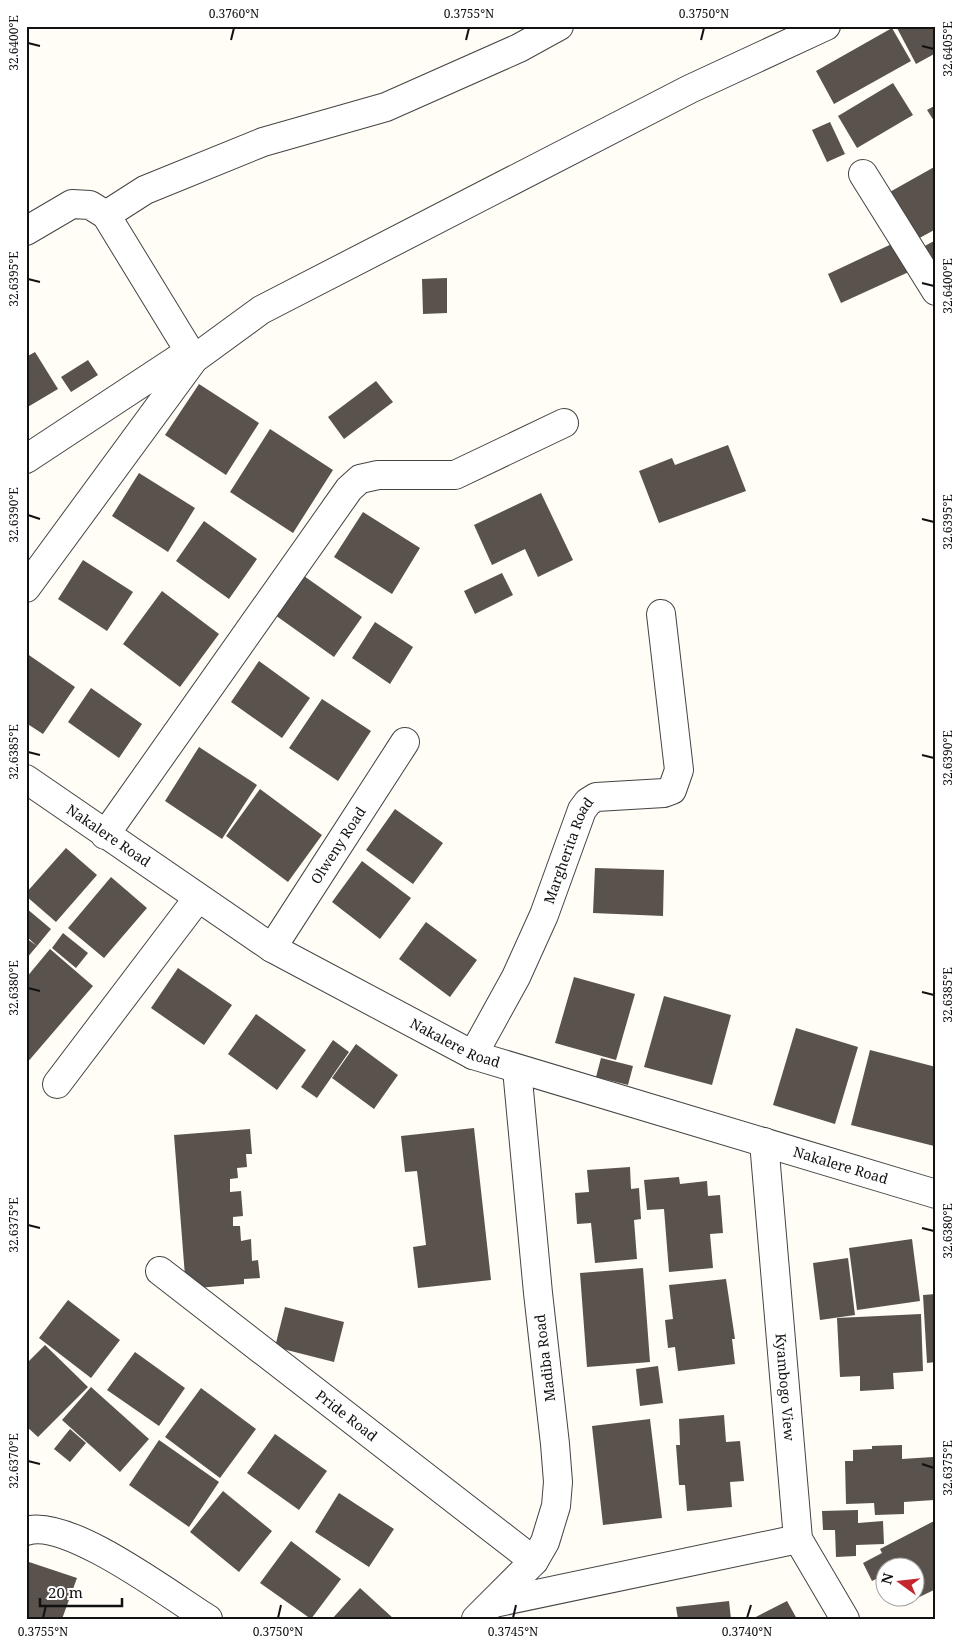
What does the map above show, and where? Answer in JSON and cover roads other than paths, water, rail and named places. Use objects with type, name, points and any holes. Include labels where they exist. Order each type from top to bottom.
[{"type":"street","points":[[106,215],[154,186],[262,142],[386,106],[519,48],[559,26]]},
{"type":"street","points":[[26,459],[261,310],[681,94],[826,26]]},
{"type":"street","points":[[863,174],[936,292]]},
{"type":"street","points":[[26,231],[72,204],[90,205],[106,215],[192,355]]},
{"type":"street","points":[[26,588],[192,355]]},
{"type":"street","points":[[105,835],[349,489],[360,479],[378,475],[455,474],[564,423]]},
{"type":"street","name":"Margherita Road","points":[[473,1056],[516,977],[544,915],[582,810],[588,802],[596,797],[664,793],[672,790],[676,782],[679,770],[660,614]]},
{"type":"street","name":"Olweny Road","points":[[272,948],[405,742]]},
{"type":"street","name":"Nakalere Road","points":[[31,792],[105,835],[272,948],[473,1056],[936,1194]]},
{"type":"street","points":[[57,1084],[198,898]]},
{"type":"street","name":"Madiba Road","points":[[485,1611],[534,1561],[545,1542],[556,1506],[558,1482],[516,1069]]},
{"type":"street","name":"Kyambogo View","points":[[764,1142],[798,1539],[845,1619]]},
{"type":"street","name":"Pride Road","points":[[160,1272],[534,1561]]},
{"type":"street","points":[[26,1531],[31,1529],[57,1532],[82,1541],[102,1551],[208,1619]]},
{"type":"street","points":[[485,1611],[798,1539]]}]
